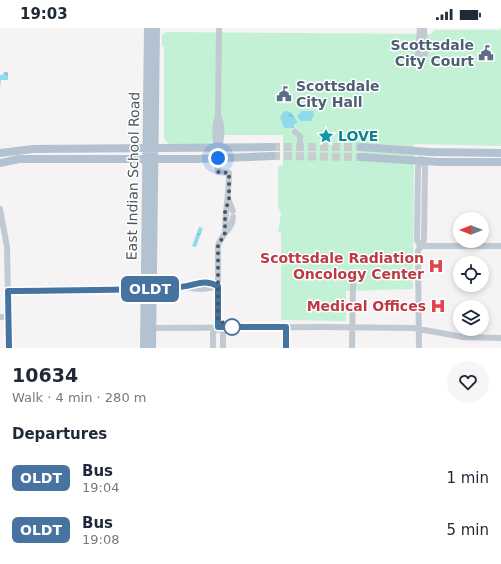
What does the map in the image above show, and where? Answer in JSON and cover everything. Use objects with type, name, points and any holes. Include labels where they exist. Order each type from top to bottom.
[{"type":"main road","name":"East Indian School Road","points":[[148,28],[151,148]]},
{"type":"main road","name":"East Indian School Road","points":[[144,348],[144,290],[156,28]]},
{"type":"main road","points":[[0,153],[33,149],[272,147]]},
{"type":"main road","points":[[361,147],[422,151],[500,153],[500,162],[422,161],[361,157]]},
{"type":"main road","points":[[38,159],[44,155],[62,153],[66,149]]},
{"type":"main road","points":[[0,162],[19,159],[150,159],[272,156]]},
{"type":"main road","name":"East Indian School Road","points":[[150,159],[153,289],[152,348]]},
{"type":"street","points":[[213,348],[213,333],[218,327],[218,246],[225,233],[233,223],[233,214],[229,201],[229,173],[218,172],[218,148],[220,144],[221,120],[218,116],[219,28]]},
{"type":"street","points":[[420,28],[418,30],[418,55],[422,60],[425,54],[424,28]]},
{"type":"street","points":[[295,132],[300,136],[300,148]]},
{"type":"street","points":[[419,348],[418,251],[420,246],[417,240],[418,167],[422,161],[422,151]]},
{"type":"street","points":[[225,233],[225,210],[229,201]]},
{"type":"street","points":[[0,209],[7,247],[9,348]]},
{"type":"street","points":[[420,246],[501,246]]},
{"type":"street","points":[[352,348],[353,283]]},
{"type":"street","points":[[8,291],[144,290],[186,287],[210,289],[218,286]]},
{"type":"street","points":[[0,317],[8,317]]},
{"type":"street","points":[[218,327],[223,333],[223,348]]},
{"type":"street","points":[[286,327],[286,348]]},
{"type":"street","points":[[144,328],[352,327],[418,329],[463,337],[501,338]]},
{"type":"green space","points":[[501,28],[501,146],[414,144],[413,289],[346,291],[346,321],[281,320],[281,232],[278,233],[281,213],[278,207],[278,167],[283,165],[283,135],[215,135],[214,139],[209,144],[169,144],[164,139],[164,47],[162,46],[162,35],[166,32],[432,34],[434,30],[500,30]]},
{"type":"water","points":[[4,72],[8,72],[8,80],[1,80],[0,88],[0,75],[3,75]]},
{"type":"water","points":[[284,111],[291,112],[298,123],[294,124],[294,128],[284,128],[280,117]]},
{"type":"water","points":[[302,111],[313,111],[314,115],[311,121],[300,121],[297,116]]},
{"type":"water","points":[[199,227],[203,228],[196,247],[192,246]]},
{"type":"tunnel","points":[[272,147],[361,147]]},
{"type":"tunnel","points":[[272,156],[361,157]]},
{"type":"bus line","name":"OLDT","points":[[9,348],[8,291],[144,290],[185,287],[197,283],[210,282],[218,286],[218,327],[286,327],[286,348]]},
{"type":"place","name":"Scottsdale City Court","points":[[486,53]]},
{"type":"place","name":"Scottsdale City Hall","points":[[284,94]]},
{"type":"place","name":"LOVE","points":[[326,136]]},
{"type":"place","name":"Scottsdale Radiation Oncology Center","points":[[436,266]]},
{"type":"place","name":"Medical Offices","points":[[438,306]]},
{"type":"route","points":[[218,158],[218,172],[229,173],[229,201],[225,210],[225,233],[218,246],[218,320],[232,327]]}]
